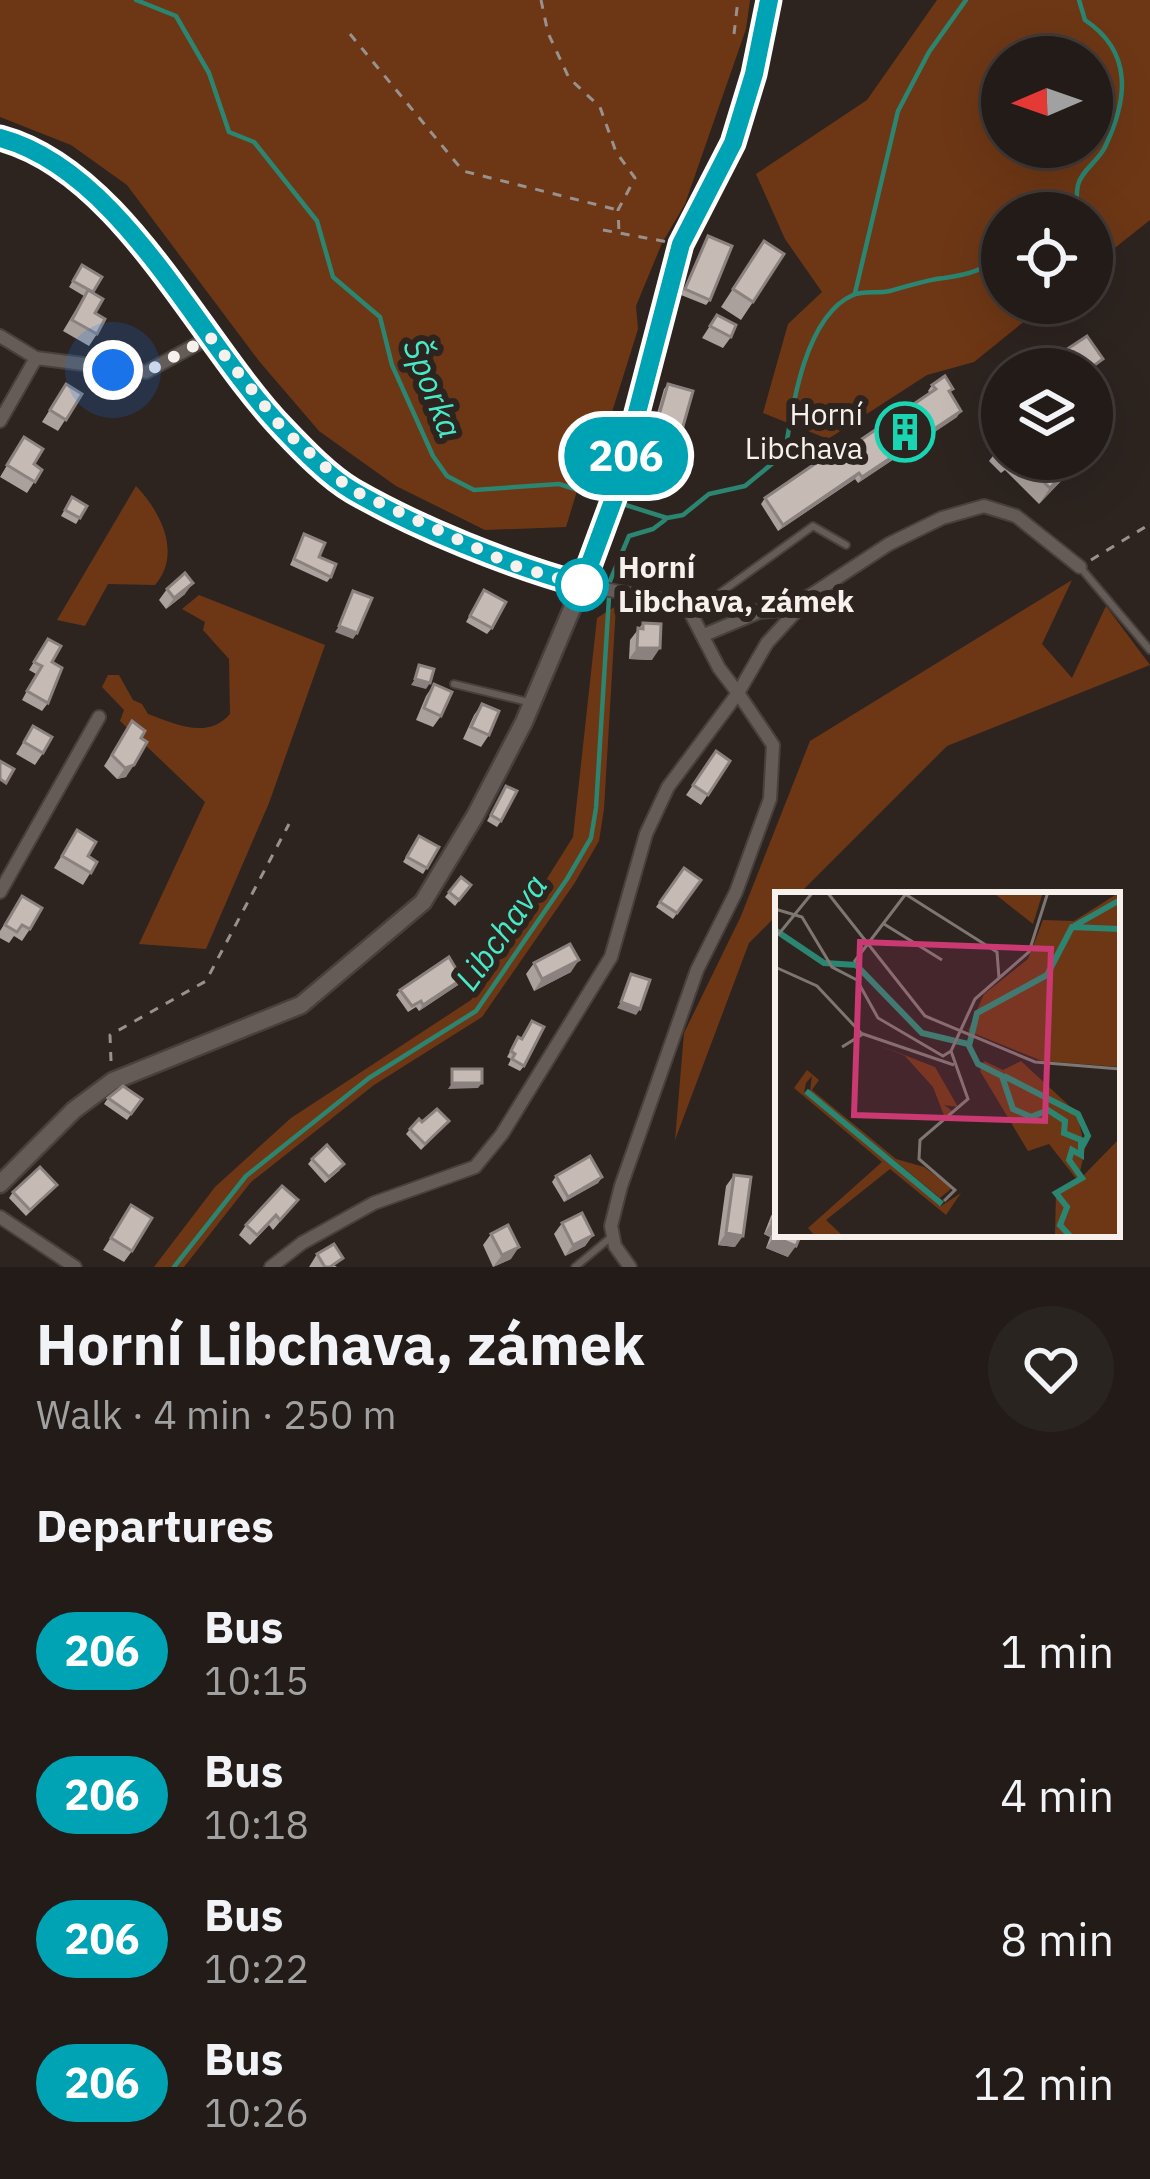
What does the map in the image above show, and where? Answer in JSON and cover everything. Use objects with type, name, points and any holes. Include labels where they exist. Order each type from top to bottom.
[{"type":"street","points":[[0,1184],[74,1110],[113,1081],[301,1005],[423,902],[476,816],[591,586],[681,244],[733,143],[769,0]]},
{"type":"street","points":[[0,138],[28,146],[101,198],[283,429],[350,489],[515,566],[619,592],[686,604],[711,600],[759,612]]},
{"type":"street","points":[[0,336],[35,358],[146,372],[210,337]]},
{"type":"street","points":[[0,421],[35,358]]},
{"type":"street","points":[[704,635],[759,612],[781,610],[889,544],[942,518],[984,506],[1016,516],[1080,567]]},
{"type":"street","points":[[271,1267],[302,1243],[374,1203],[475,1168],[502,1134],[611,957],[646,834],[668,787],[738,693],[767,644],[811,595]]},
{"type":"street","points":[[630,1267],[615,1246],[611,1226],[621,1186],[697,970],[736,892],[770,800],[773,746],[719,668],[686,604]]},
{"type":"street","points":[[0,892],[99,717]]},
{"type":"street","points":[[0,1217],[75,1267]]},
{"type":"lane","points":[[711,600],[813,526],[846,545]]},
{"type":"lane","points":[[1080,567],[1150,650]]},
{"type":"lane","points":[[454,684],[532,704]]},
{"type":"lane","points":[[575,1267],[613,1236]]},
{"type":"path","points":[[541,0],[548,33],[569,78],[600,107],[616,152],[634,178],[618,210],[620,233]]},
{"type":"path","points":[[734,34],[738,0]]},
{"type":"path","points":[[350,34],[464,171],[618,210]]},
{"type":"path","points":[[603,230],[681,244]]},
{"type":"path","points":[[1080,567],[1150,524]]},
{"type":"path","points":[[113,1081],[110,1035],[206,981],[289,824]]},
{"type":"shaded area","points":[[0,0],[750,0],[746,29],[685,204],[662,243],[636,306],[638,329],[612,412],[594,435],[566,527],[485,530],[396,486],[319,431],[259,361],[127,185],[71,145],[0,117]]},
{"type":"shaded area","points":[[937,0],[1150,0],[1150,220],[1113,249],[1113,192],[981,192],[981,324],[1021,324],[991,348],[981,348],[981,356],[974,362],[927,375],[828,439],[763,413],[788,324],[822,292],[785,239],[756,174],[867,100]]},
{"type":"shaded area","points":[[136,486],[165,534],[163,573],[155,585],[108,584],[85,626],[57,620]]},
{"type":"shaded area","points":[[1072,580],[1042,644],[1072,678],[1106,606],[1150,665],[947,746],[801,892],[775,892],[775,917],[749,943],[675,1140],[684,1033],[741,916],[810,741]]},
{"type":"shaded area","points":[[199,595],[325,645],[269,803],[206,949],[139,944],[205,802],[120,721],[124,710],[102,687],[108,675],[119,675],[133,700],[148,714],[180,725],[212,726],[230,714],[229,659],[203,630],[205,622],[182,609]]},
{"type":"shaded area","points":[[616,606],[599,841],[482,1017],[374,1085],[251,1182],[184,1267],[154,1267],[215,1187],[291,1118],[471,1000],[573,837],[597,618]]},
{"type":"building","points":[[708,236],[732,246],[710,300],[685,289]]},
{"type":"building","points":[[764,241],[784,254],[753,302],[733,289]]},
{"type":"building","points":[[82,265],[102,277],[93,292],[73,281]]},
{"type":"building","points":[[88,290],[103,299],[95,313],[105,319],[97,334],[72,320]]},
{"type":"building","points":[[717,315],[736,325],[731,337],[710,326]]},
{"type":"building","points":[[1087,336],[1095,348],[1069,348]]},
{"type":"building","points":[[945,376],[961,411],[783,525],[765,498],[936,389],[932,385]]},
{"type":"building","points":[[66,384],[82,394],[66,420],[50,410]]},
{"type":"building","points":[[668,384],[693,391],[678,444],[653,436]]},
{"type":"building","points":[[24,437],[43,449],[34,464],[42,470],[35,482],[7,465]]},
{"type":"building","points":[[72,497],[87,506],[80,518],[65,510]]},
{"type":"building","points":[[304,534],[325,543],[319,557],[336,564],[331,577],[294,559]]},
{"type":"building","points":[[185,573],[193,583],[174,598],[167,589]]},
{"type":"building","points":[[484,590],[506,602],[492,628],[470,616]]},
{"type":"building","points":[[353,591],[372,598],[357,633],[339,626]]},
{"type":"building","points":[[643,623],[661,624],[660,648],[637,648],[638,628],[643,629]]},
{"type":"building","points":[[48,639],[61,646],[52,662],[62,668],[48,703],[27,691],[42,666],[34,662]]},
{"type":"building","points":[[419,665],[434,669],[430,683],[415,679]]},
{"type":"building","points":[[434,684],[452,692],[441,716],[424,708]]},
{"type":"building","points":[[482,704],[499,711],[489,735],[471,727]]},
{"type":"building","points":[[132,721],[145,731],[141,738],[147,742],[134,765],[125,768],[112,755]]},
{"type":"building","points":[[33,726],[52,737],[43,753],[24,742]]},
{"type":"building","points":[[716,751],[730,761],[708,795],[693,785]]},
{"type":"building","points":[[0,761],[14,769],[6,783],[0,779]]},
{"type":"building","points":[[506,786],[517,791],[501,821],[491,815]]},
{"type":"building","points":[[77,830],[96,842],[88,856],[97,862],[91,873],[62,856]]},
{"type":"building","points":[[419,836],[439,847],[427,868],[407,857]]},
{"type":"building","points":[[684,868],[701,880],[677,913],[660,902]]},
{"type":"building","points":[[461,877],[471,885],[459,900],[449,892]]},
{"type":"building","points":[[22,896],[42,908],[30,929],[22,925],[17,932],[5,925]]},
{"type":"building","points":[[570,944],[579,960],[542,979],[534,963]]},
{"type":"building","points":[[449,957],[462,979],[423,1005],[421,1001],[412,1006],[400,990]]},
{"type":"building","points":[[631,974],[650,980],[640,1009],[621,1002]]},
{"type":"building","points":[[532,1021],[544,1027],[524,1066],[512,1059],[511,1051]]},
{"type":"building","points":[[452,1069],[482,1069],[482,1083],[452,1083]]},
{"type":"building","points":[[123,1086],[142,1099],[131,1114],[108,1098]]},
{"type":"building","points":[[437,1109],[449,1121],[425,1144],[410,1129]]},
{"type":"building","points":[[327,1145],[344,1164],[329,1177],[312,1159]]},
{"type":"building","points":[[590,1156],[602,1177],[568,1197],[556,1176]]},
{"type":"building","points":[[40,1167],[57,1185],[30,1210],[13,1192]]},
{"type":"building","points":[[734,1175],[751,1177],[743,1236],[726,1233]]},
{"type":"building","points":[[282,1186],[298,1200],[257,1235],[246,1225]]},
{"type":"building","points":[[131,1205],[152,1218],[132,1251],[111,1238]]},
{"type":"building","points":[[582,1213],[593,1235],[573,1245],[562,1223]]},
{"type":"building","points":[[508,1225],[519,1247],[502,1255],[491,1234]]},
{"type":"building","points":[[775,1234],[800,1237],[796,1246]]},
{"type":"building","points":[[334,1244],[343,1258],[325,1267],[317,1254]]},
{"type":"waterway","name":"Šporka","points":[[136,0],[176,16],[209,73],[229,132],[254,142],[317,221],[333,277],[380,317],[392,365],[433,456],[447,476],[474,490],[559,484],[667,518],[683,515],[709,494],[745,486],[785,453],[812,342],[837,306],[853,295],[890,291],[981,267]]},
{"type":"waterway","points":[[855,293],[898,111],[929,52],[966,0]]},
{"type":"waterway","name":"Šporka","points":[[1077,192],[1113,129],[1122,78],[1112,47],[1085,20],[1079,0]]},
{"type":"waterway","name":"Libchava","points":[[174,1267],[246,1176],[369,1078],[476,1011],[567,879],[591,838],[596,808],[610,581],[629,536],[665,520]]},
{"type":"bus line","name":"206","points":[[0,138],[28,146],[101,198],[283,429],[350,489],[515,566],[582,585],[616,493],[681,244],[733,143],[769,0]]},
{"type":"place","name":"Horní Libchava","points":[[905,432]]},
{"type":"place","name":"Horní Libchava, zámek","points":[[582,585]]},
{"type":"route","points":[[113,370],[146,372],[210,337],[283,429],[350,489],[515,566],[582,585]]}]
